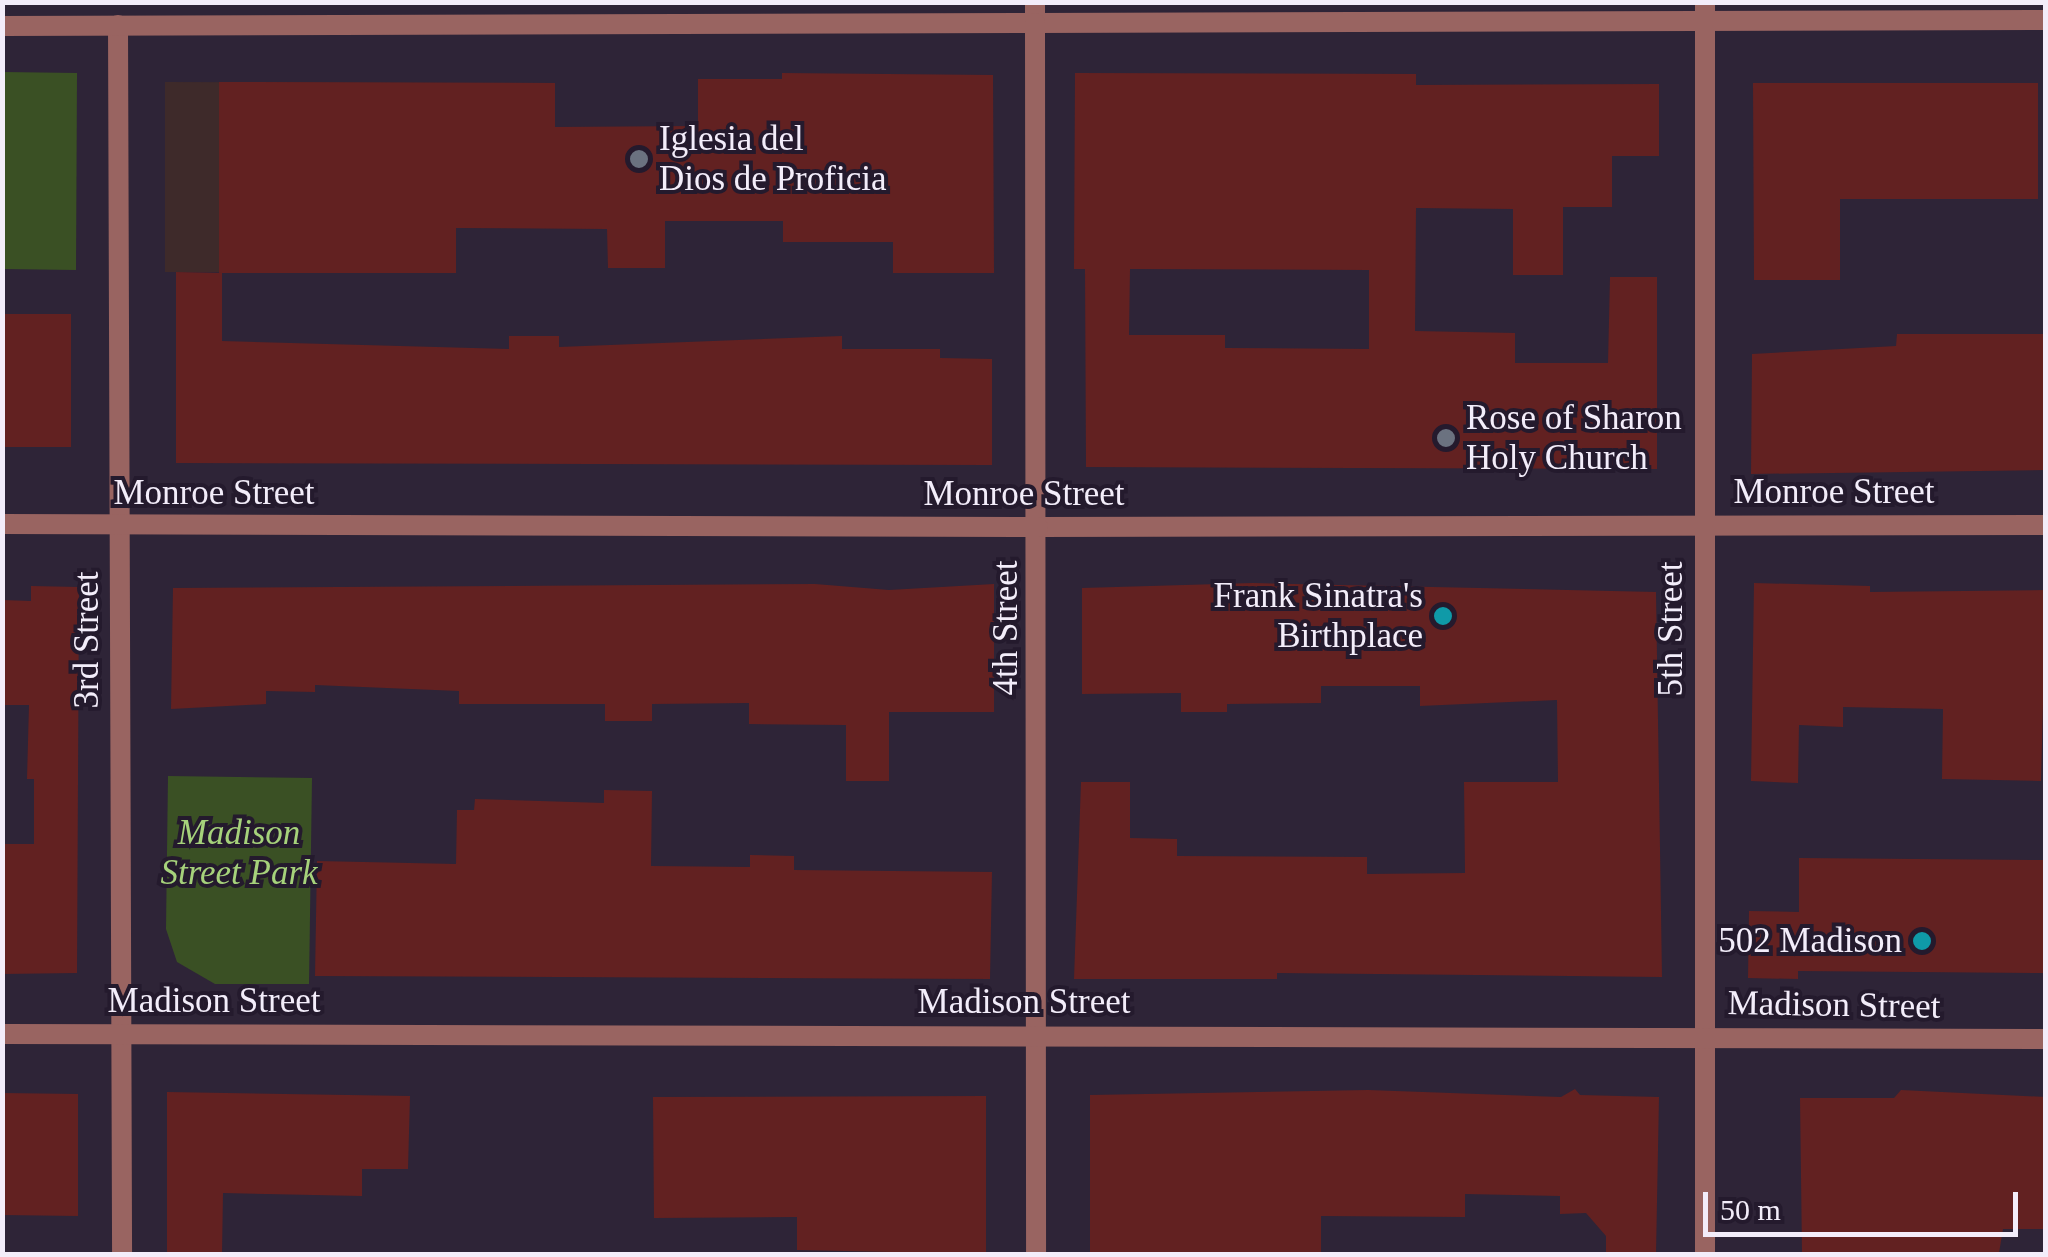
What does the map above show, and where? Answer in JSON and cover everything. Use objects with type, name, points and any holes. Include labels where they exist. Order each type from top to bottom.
[{"type":"street","points":[[2,26],[1035,13],[1705,11],[2046,20]]},
{"type":"street","name":"5th Street","points":[[1704,1254],[1705,11]]},
{"type":"street","name":"4th Street","points":[[1035,13],[1036,1254]]},
{"type":"street","name":"3rd Street","points":[[118,25],[122,1254]]},
{"type":"street","name":"Monroe Street","points":[[2,524],[1038,528],[2046,525]]},
{"type":"street","name":"Madison Street","points":[[2,1034],[2046,1039]]},
{"type":"shaded area","points":[[165,82],[455,83],[456,273],[165,272]]},
{"type":"green space","points":[[3,72],[77,73],[76,270],[3,269]]},
{"type":"green space","name":"Madison Street Park","points":[[168,776],[312,778],[309,984],[215,984],[177,962],[166,929]]},
{"type":"building","points":[[782,73],[993,75],[994,273],[893,273],[893,242],[783,242],[783,221],[665,221],[665,268],[608,268],[607,229],[456,228],[456,273],[219,273],[219,82],[555,83],[555,127],[698,126],[698,79],[782,79]]},
{"type":"building","points":[[1075,73],[1416,74],[1416,85],[1659,84],[1659,156],[1612,156],[1612,207],[1563,207],[1563,275],[1513,275],[1513,209],[1416,208],[1415,331],[1515,333],[1515,363],[1608,363],[1610,277],[1657,277],[1657,469],[1086,467],[1085,269],[1074,269]],"holes":[[[1130,269],[1369,270],[1369,349],[1225,348],[1225,335],[1129,335]]]},
{"type":"building","points":[[1753,83],[2038,83],[2038,199],[1840,199],[1840,280],[1754,280]]},
{"type":"building","points":[[176,272],[222,273],[222,341],[509,349],[509,336],[559,336],[559,347],[842,336],[842,349],[940,349],[940,358],[992,359],[992,465],[176,463]]},
{"type":"building","points":[[2,314],[71,314],[71,447],[2,447]]},
{"type":"building","points":[[1897,334],[2046,334],[2046,470],[1751,474],[1752,354],[1896,346]]},
{"type":"building","points":[[1253,583],[1656,592],[1662,977],[1277,973],[1277,979],[1074,979],[1081,782],[1130,782],[1130,838],[1177,839],[1177,856],[1367,857],[1367,874],[1465,873],[1464,782],[1558,782],[1557,700],[1420,706],[1420,686],[1321,686],[1321,703],[1227,704],[1227,712],[1181,712],[1181,693],[1082,694],[1082,588]]},
{"type":"building","points":[[1754,583],[1870,586],[1870,592],[2046,590],[2041,781],[1942,779],[1943,709],[1843,707],[1843,727],[1799,725],[1798,783],[1751,781]]},
{"type":"building","points":[[815,584],[889,590],[994,584],[994,712],[889,712],[889,781],[846,781],[846,725],[749,724],[749,703],[652,704],[652,721],[605,721],[605,704],[459,704],[459,691],[315,685],[315,692],[266,691],[266,704],[171,709],[173,588]]},
{"type":"building","points":[[31,586],[79,587],[77,973],[2,974],[2,844],[34,844],[34,779],[27,779],[29,705],[2,705],[2,600],[31,601]]},
{"type":"building","points":[[604,790],[652,791],[651,866],[750,867],[750,855],[794,856],[794,870],[992,872],[990,979],[315,976],[317,861],[456,864],[457,810],[474,810],[475,799],[604,803]]},
{"type":"building","name":"502 Madison","points":[[1799,858],[2046,860],[2046,973],[1798,971],[1798,979],[1748,978],[1749,911],[1799,912]]},
{"type":"building","points":[[1575,1089],[1580,1095],[1659,1097],[1656,1254],[1606,1254],[1606,1236],[1586,1213],[1560,1214],[1560,1196],[1465,1194],[1465,1217],[1321,1216],[1321,1254],[1090,1254],[1090,1095],[1368,1090],[1561,1097]]},
{"type":"building","points":[[1901,1090],[2046,1097],[2046,1229],[2003,1229],[1999,1253],[1802,1254],[1800,1098],[1894,1098]]},
{"type":"building","points":[[167,1092],[410,1096],[408,1169],[362,1169],[362,1196],[223,1193],[222,1254],[167,1254]]},
{"type":"building","points":[[2,1093],[78,1094],[78,1216],[2,1215]]},
{"type":"building","points":[[986,1096],[986,1254],[797,1250],[797,1217],[654,1218],[653,1097]]},
{"type":"place","name":"Iglesia del Dios de Proficia","points":[[639,159]]},
{"type":"place","name":"Rose of Sharon Holy Church","points":[[1446,438]]},
{"type":"place","name":"Frank Sinatra's Birthplace","points":[[1443,616]]},
{"type":"place","name":"502 Madison","points":[[1922,941]]}]
